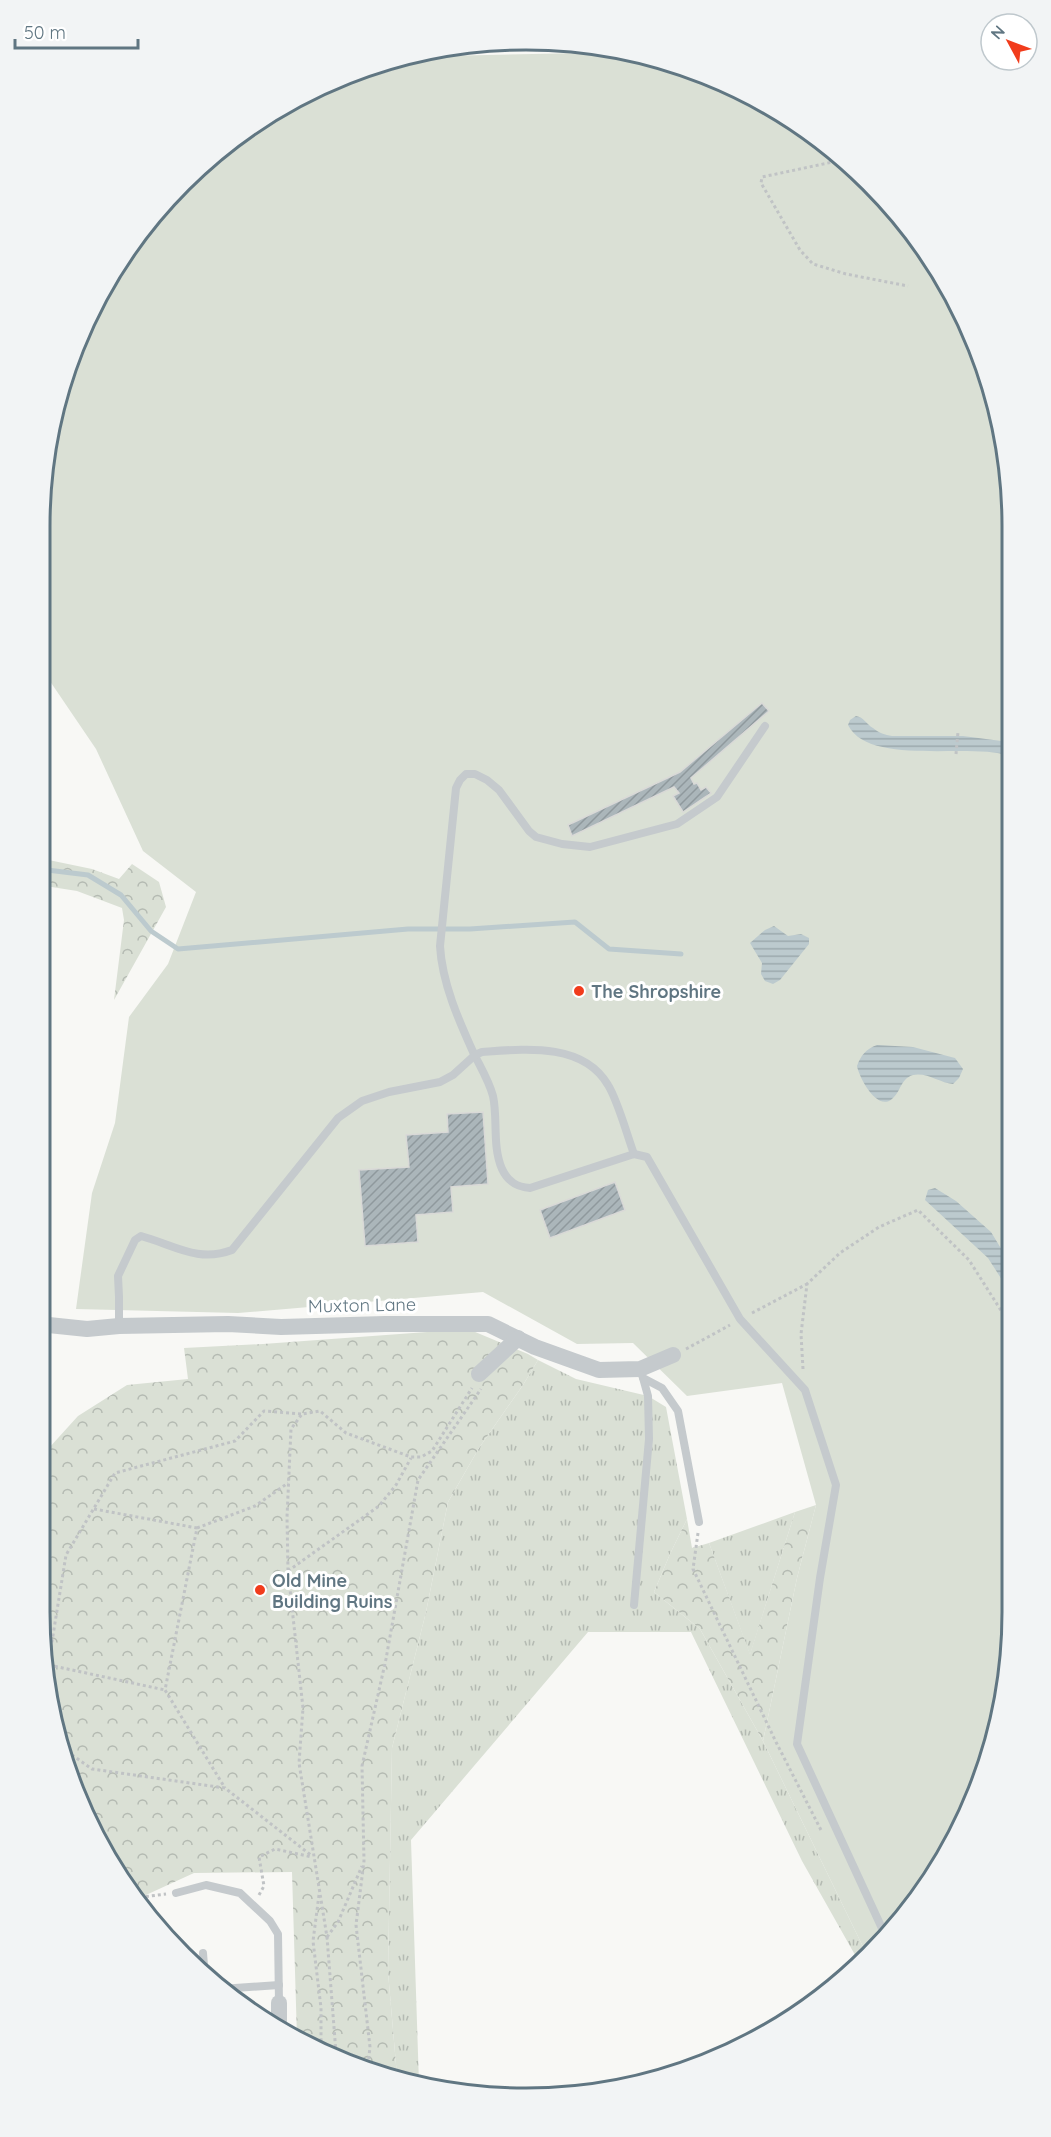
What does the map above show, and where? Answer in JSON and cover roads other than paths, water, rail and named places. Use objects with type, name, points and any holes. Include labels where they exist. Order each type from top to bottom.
[{"type":"street","name":"Muxton Lane","points":[[50,1325],[87,1329],[119,1326],[488,1324],[535,1347],[598,1370],[642,1373],[674,1355]]},
{"type":"street","points":[[483,1378],[518,1338]]},
{"type":"street","points":[[279,2003],[279,2019]]},
{"type":"lane","points":[[765,726],[717,797],[677,824],[590,847],[562,844],[536,837],[499,790],[476,774],[466,774],[456,788],[440,946],[441,963],[455,1007],[493,1096],[498,1151],[502,1169],[510,1181],[518,1187],[530,1188],[634,1154],[647,1157],[740,1319],[805,1390],[836,1485],[796,1744],[881,1927]]},
{"type":"lane","points":[[119,1326],[120,1297],[117,1276],[135,1240],[141,1236],[199,1255],[219,1255],[232,1250],[338,1118],[362,1101],[389,1092],[440,1082],[453,1076],[475,1055],[482,1052],[536,1049],[570,1055],[589,1065],[609,1086],[634,1154]]},
{"type":"lane","points":[[642,1373],[662,1388],[678,1411],[699,1522]]},
{"type":"lane","points":[[634,1605],[649,1439],[648,1396],[642,1373]]},
{"type":"lane","points":[[176,1893],[206,1886],[240,1893],[270,1921],[278,1934],[279,2003]]},
{"type":"lane","points":[[204,1953],[204,1962]]},
{"type":"lane","points":[[235,1988],[279,1985]]},
{"type":"waterway","points":[[50,870],[88,875],[121,895],[151,931],[178,949],[408,929],[470,929],[575,922],[609,949],[681,954]]},
{"type":"place","name":"The Shropshire","points":[[579,991]]},
{"type":"place","name":"Old Mine Building Ruins","points":[[260,1590]]}]
